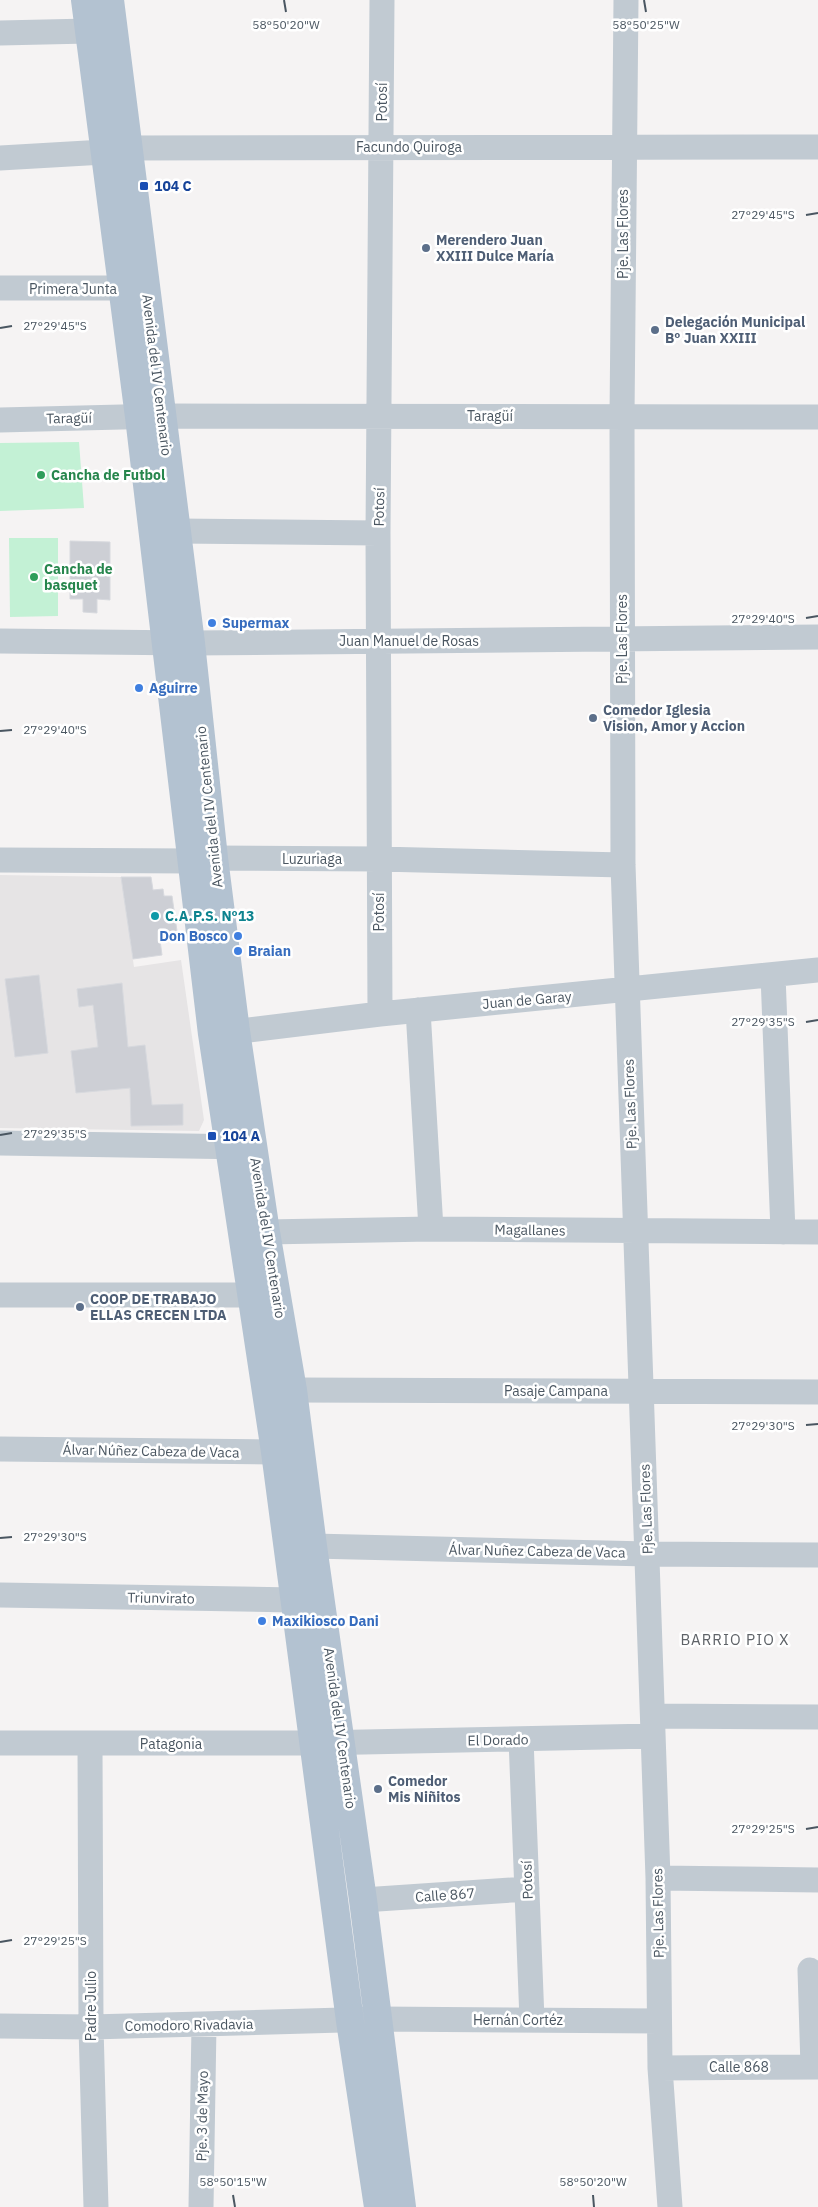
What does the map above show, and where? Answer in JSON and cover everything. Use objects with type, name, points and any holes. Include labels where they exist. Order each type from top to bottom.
[{"type":"main road","name":"Avenida del IV Centenario","points":[[85,0],[101,30],[150,416],[164,642],[203,860],[224,1032],[263,1293],[275,1452],[289,1559],[308,1597],[342,1742],[364,1900],[402,2207]]},
{"type":"main road","name":"Avenida del IV Centenario","points":[[101,30],[110,0]]},
{"type":"main road","name":"Avenida del IV Centenario","points":[[150,416],[177,531],[191,643],[203,860]]},
{"type":"main road","name":"Avenida del IV Centenario","points":[[263,1293],[293,1390],[301,1444],[313,1546],[308,1597],[315,1743],[350,2021],[378,2207]]},
{"type":"street","name":"Potosí","points":[[380,1014],[380,641],[378,533],[382,0]]},
{"type":"street","name":"Pje. Las Flores","points":[[626,0],[622,417],[623,865],[658,1878],[660,2068],[670,2207]]},
{"type":"street","points":[[0,33],[101,30]]},
{"type":"street","name":"Facundo Quiroga","points":[[0,158],[116,150],[382,147],[818,147]]},
{"type":"street","name":"Primera Junta","points":[[0,288],[134,289]]},
{"type":"street","name":"Taragüí","points":[[0,420],[150,416],[380,415],[818,417]]},
{"type":"street","points":[[177,531],[378,533]]},
{"type":"street","name":"Juan Manuel de Rosas","points":[[0,641],[191,643],[818,637]]},
{"type":"street","name":"Luzuriaga","points":[[0,860],[379,859],[623,865]]},
{"type":"street","name":"Juan de Garay","points":[[224,1032],[418,1010],[627,991],[818,970]]},
{"type":"street","points":[[773,975],[783,1232]]},
{"type":"street","points":[[418,1010],[431,1229]]},
{"type":"street","points":[[0,1143],[241,1147]]},
{"type":"street","name":"Magallanes","points":[[254,1234],[431,1229],[818,1232]]},
{"type":"street","points":[[0,1296],[263,1293]]},
{"type":"street","name":"Pasaje Campana","points":[[293,1390],[818,1392]]},
{"type":"street","name":"Álvar Núñez Cabeza de Vaca","points":[[0,1449],[275,1452],[301,1444]]},
{"type":"street","name":"Álvar Nuñez Cabeza de Vaca","points":[[289,1559],[313,1546],[648,1554],[818,1555]]},
{"type":"street","name":"Triunvirato","points":[[0,1595],[308,1597]]},
{"type":"street","name":"El Dorado","points":[[342,1742],[521,1739],[653,1726],[818,1717]]},
{"type":"street","name":"Potosí","points":[[521,1739],[532,2020]]},
{"type":"street","name":"Patagonia","points":[[0,1743],[342,1742]]},
{"type":"street","name":"Padre Julio","points":[[90,1744],[91,2027],[96,2207]]},
{"type":"street","points":[[658,1878],[818,1880]]},
{"type":"street","name":"Calle 867","points":[[364,1900],[528,1889]]},
{"type":"street","points":[[810,1970],[816,2067]]},
{"type":"street","name":"Comodoro Rivadavia","points":[[0,2026],[204,2025],[378,2019]]},
{"type":"street","name":"Hernán Cortéz","points":[[378,2019],[659,2021]]},
{"type":"street","name":"Pje. 3 de Mayo","points":[[201,2207],[204,2025]]},
{"type":"street","name":"Calle 868","points":[[660,2068],[816,2067]]},
{"type":"shaded area","points":[[0,875],[121,877],[134,967],[181,960],[204,1120],[199,1131],[0,1128]]},
{"type":"green space","name":"Cancha de Futbol","points":[[79,442],[84,508],[0,511],[0,443]]},
{"type":"green space","name":"Cancha de basquet","points":[[9,538],[58,538],[58,616],[10,617]]},
{"type":"building","points":[[70,541],[110,542],[110,600],[97,599],[97,613],[83,612],[83,599],[70,599]]},
{"type":"building","name":"C.A.P.S. Nº13","points":[[121,877],[151,877],[153,890],[163,889],[164,896],[172,896],[177,931],[159,933],[162,955],[133,959]]},
{"type":"building","points":[[39,975],[48,1053],[15,1057],[5,979]]},
{"type":"building","points":[[122,983],[128,1047],[145,1045],[152,1105],[183,1104],[183,1125],[131,1126],[130,1088],[76,1093],[71,1051],[98,1047],[93,1005],[79,1007],[77,989]]},
{"type":"place","name":"104 C","points":[[144,186]]},
{"type":"place","name":"Merendero Juan XXIII Dulce María","points":[[426,248]]},
{"type":"place","name":"Delegación Municipal Bº Juan XXIII","points":[[655,330]]},
{"type":"place","name":"Cancha de Futbol","points":[[41,475]]},
{"type":"place","name":"Cancha de basquet","points":[[34,577]]},
{"type":"place","name":"Supermax","points":[[212,623]]},
{"type":"place","name":"Aguirre","points":[[139,688]]},
{"type":"place","name":"Comedor Iglesia Vision, Amor y Accion","points":[[593,718]]},
{"type":"place","name":"C.A.P.S. Nº13","points":[[155,916]]},
{"type":"place","name":"Don Bosco","points":[[238,936]]},
{"type":"place","name":"Braian","points":[[238,951]]},
{"type":"place","name":"104 A","points":[[212,1136]]},
{"type":"place","name":"COOP DE TRABAJO ELLAS CRECEN LTDA","points":[[80,1307]]},
{"type":"place","name":"Maxikiosco Dani","points":[[262,1621]]},
{"type":"place","name":"Comedor Mis Niñitos","points":[[378,1789]]},
{"type":"district","name":"BARRIO PIO X","points":[[735,1639]]}]
